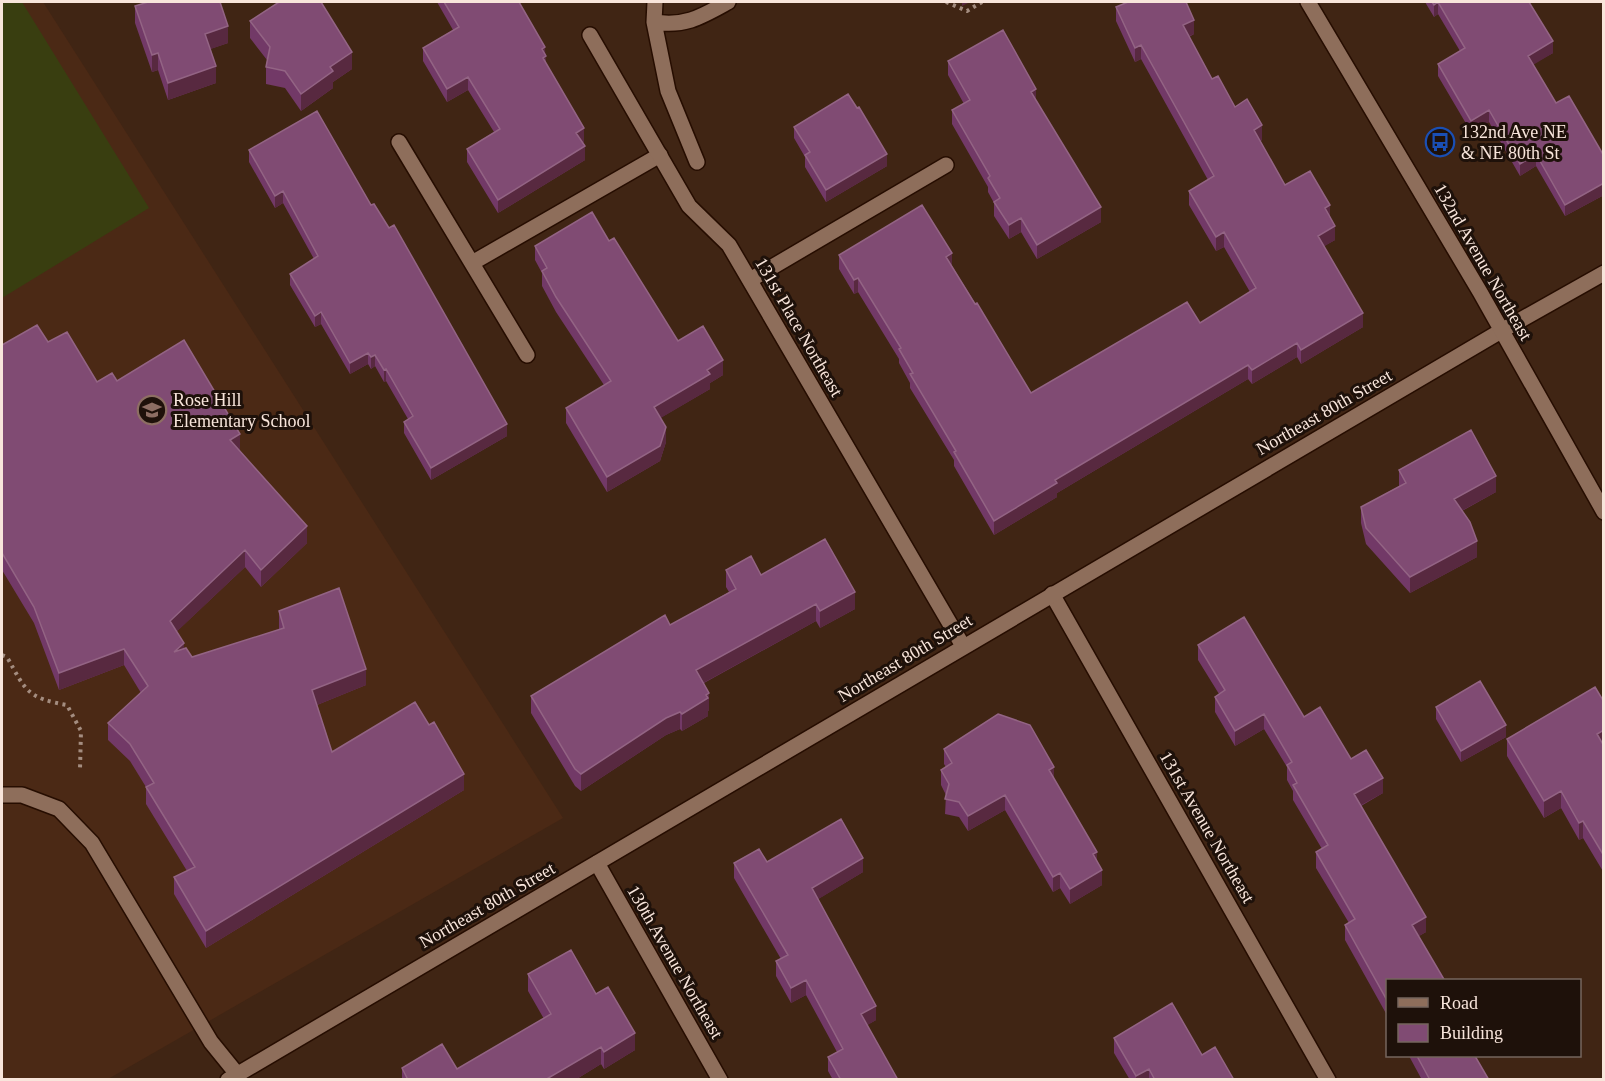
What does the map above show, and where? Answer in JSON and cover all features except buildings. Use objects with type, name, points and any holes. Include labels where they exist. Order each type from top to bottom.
[{"type":"street","points":[[655,2],[654,22],[668,91],[697,162]]},
{"type":"street","points":[[654,22],[674,26],[701,17],[728,2]]},
{"type":"street","name":"132nd Avenue Northeast","points":[[1308,2],[1502,331],[1604,512]]},
{"type":"street","name":"131st Place Northeast","points":[[590,35],[689,206],[729,245],[963,646]]},
{"type":"street","points":[[399,142],[527,355]]},
{"type":"street","points":[[472,263],[660,155]]},
{"type":"street","points":[[750,280],[946,165]]},
{"type":"street","name":"Northeast 80th Street","points":[[233,1077],[963,646],[1604,273]]},
{"type":"street","name":"131st Avenue Northeast","points":[[1052,594],[1328,1080]]},
{"type":"street","points":[[2,795],[22,795],[59,809],[92,843],[233,1077]]},
{"type":"street","name":"130th Avenue Northeast","points":[[597,863],[720,1080]]},
{"type":"path","points":[[946,2],[967,11],[982,2]]},
{"type":"path","points":[[2,655],[7,657],[30,694],[42,700],[67,705],[81,731],[80,769]]},
{"type":"shaded area","name":"Rose Hill Elementary School","points":[[2,2],[43,2],[563,818],[108,1079],[2,1080]]},
{"type":"green space","points":[[2,2],[22,2],[149,208],[2,298]]},
{"type":"place","name":"132nd Ave NE & NE 80th St","points":[[1440,142]]},
{"type":"place","name":"Rose Hill Elementary School","points":[[152,410]]}]
